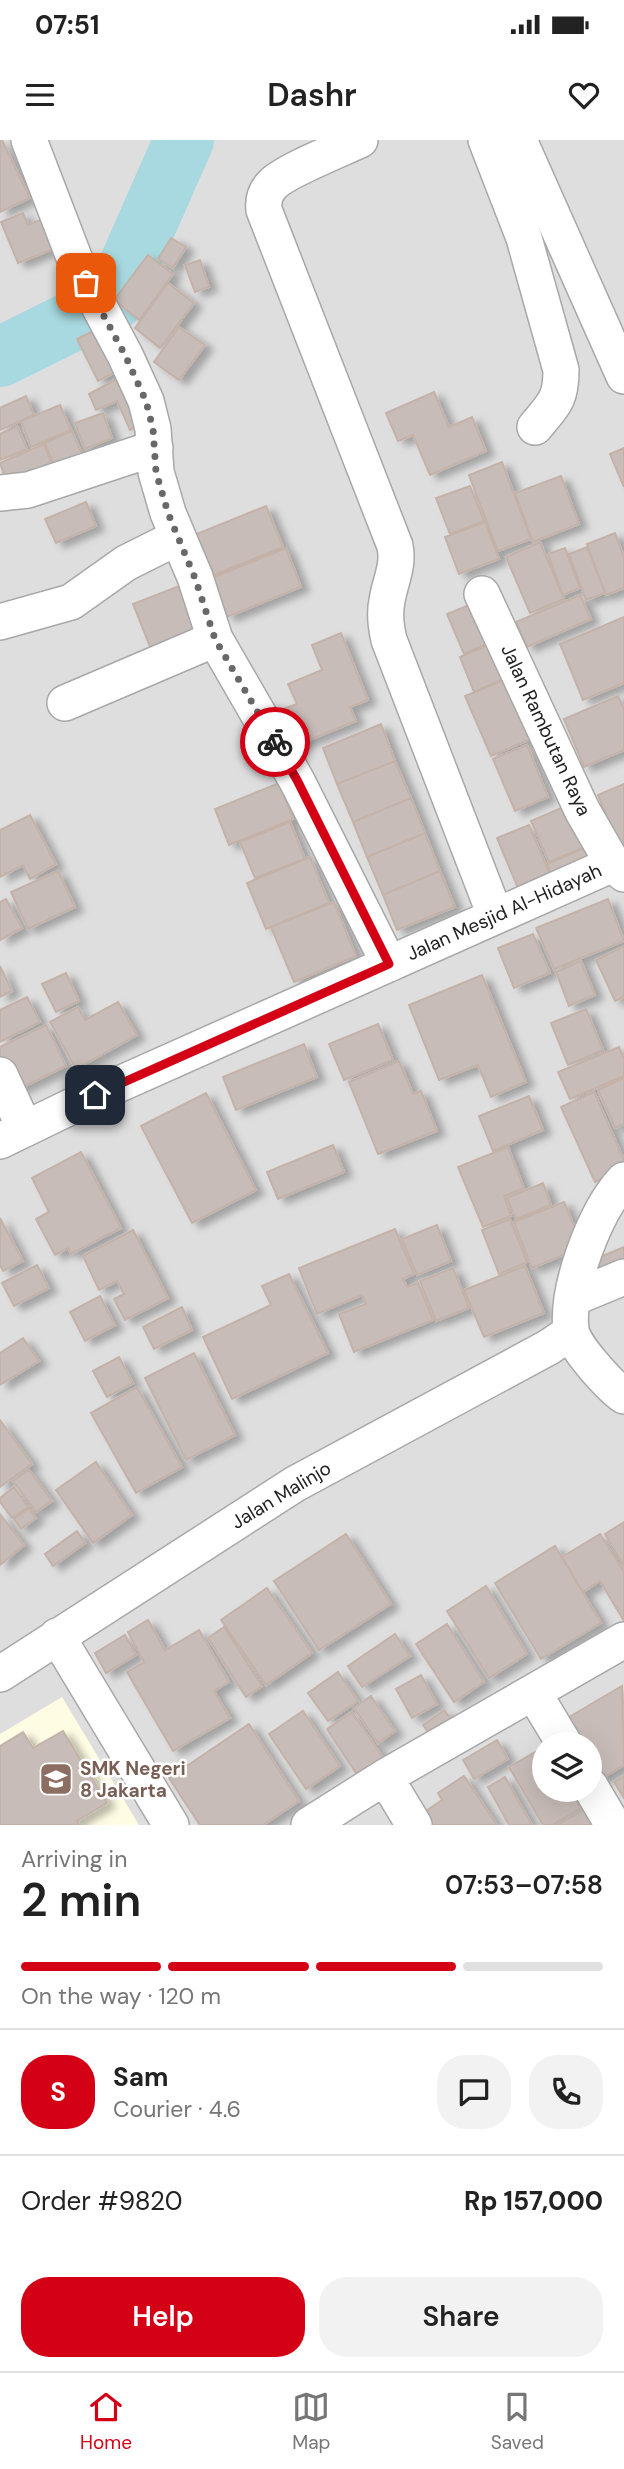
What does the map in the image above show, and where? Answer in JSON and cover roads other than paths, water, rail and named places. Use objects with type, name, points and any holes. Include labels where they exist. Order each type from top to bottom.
[{"type":"street","points":[[29,140],[77,265],[146,401],[153,429],[156,472],[168,513],[195,578],[215,639],[297,780],[389,964]]},
{"type":"street","points":[[360,140],[279,179],[267,192],[264,211],[395,546],[398,559],[385,617],[388,640],[495,915]]},
{"type":"street","points":[[486,140],[524,237],[562,370],[561,392],[535,427]]},
{"type":"street","points":[[519,140],[624,376]]},
{"type":"street","points":[[0,493],[28,490],[155,448]]},
{"type":"street","points":[[0,622],[71,602],[126,563],[178,537]]},
{"type":"street","name":"Jalan Rambutan Raya","points":[[482,594],[582,810],[619,869]]},
{"type":"street","points":[[65,703],[215,639]]},
{"type":"street","name":"Jalan Mesjid Al-Hidayah","points":[[13,1135],[95,1095],[495,915],[619,869]]},
{"type":"street","points":[[0,1075],[13,1135]]},
{"type":"street","points":[[624,1180],[609,1198],[596,1223],[582,1261],[573,1298],[571,1332],[583,1352],[624,1396]]},
{"type":"street","points":[[573,1298],[624,1278]]},
{"type":"street","name":"Jalan Malinjo","points":[[0,1674],[295,1484],[549,1347],[571,1332]]},
{"type":"street","points":[[57,1636],[172,1825]]},
{"type":"street","points":[[309,1825],[385,1777],[624,1640]]},
{"type":"street","points":[[533,1692],[557,1732]]},
{"type":"street","points":[[385,1777],[414,1825]]},
{"type":"street","points":[[599,1802],[613,1825]]},
{"type":"waterway","points":[[0,357],[113,301],[184,140]]},
{"type":"place","name":"SMK Negeri 8 Jakarta","points":[[56,1779]]}]
